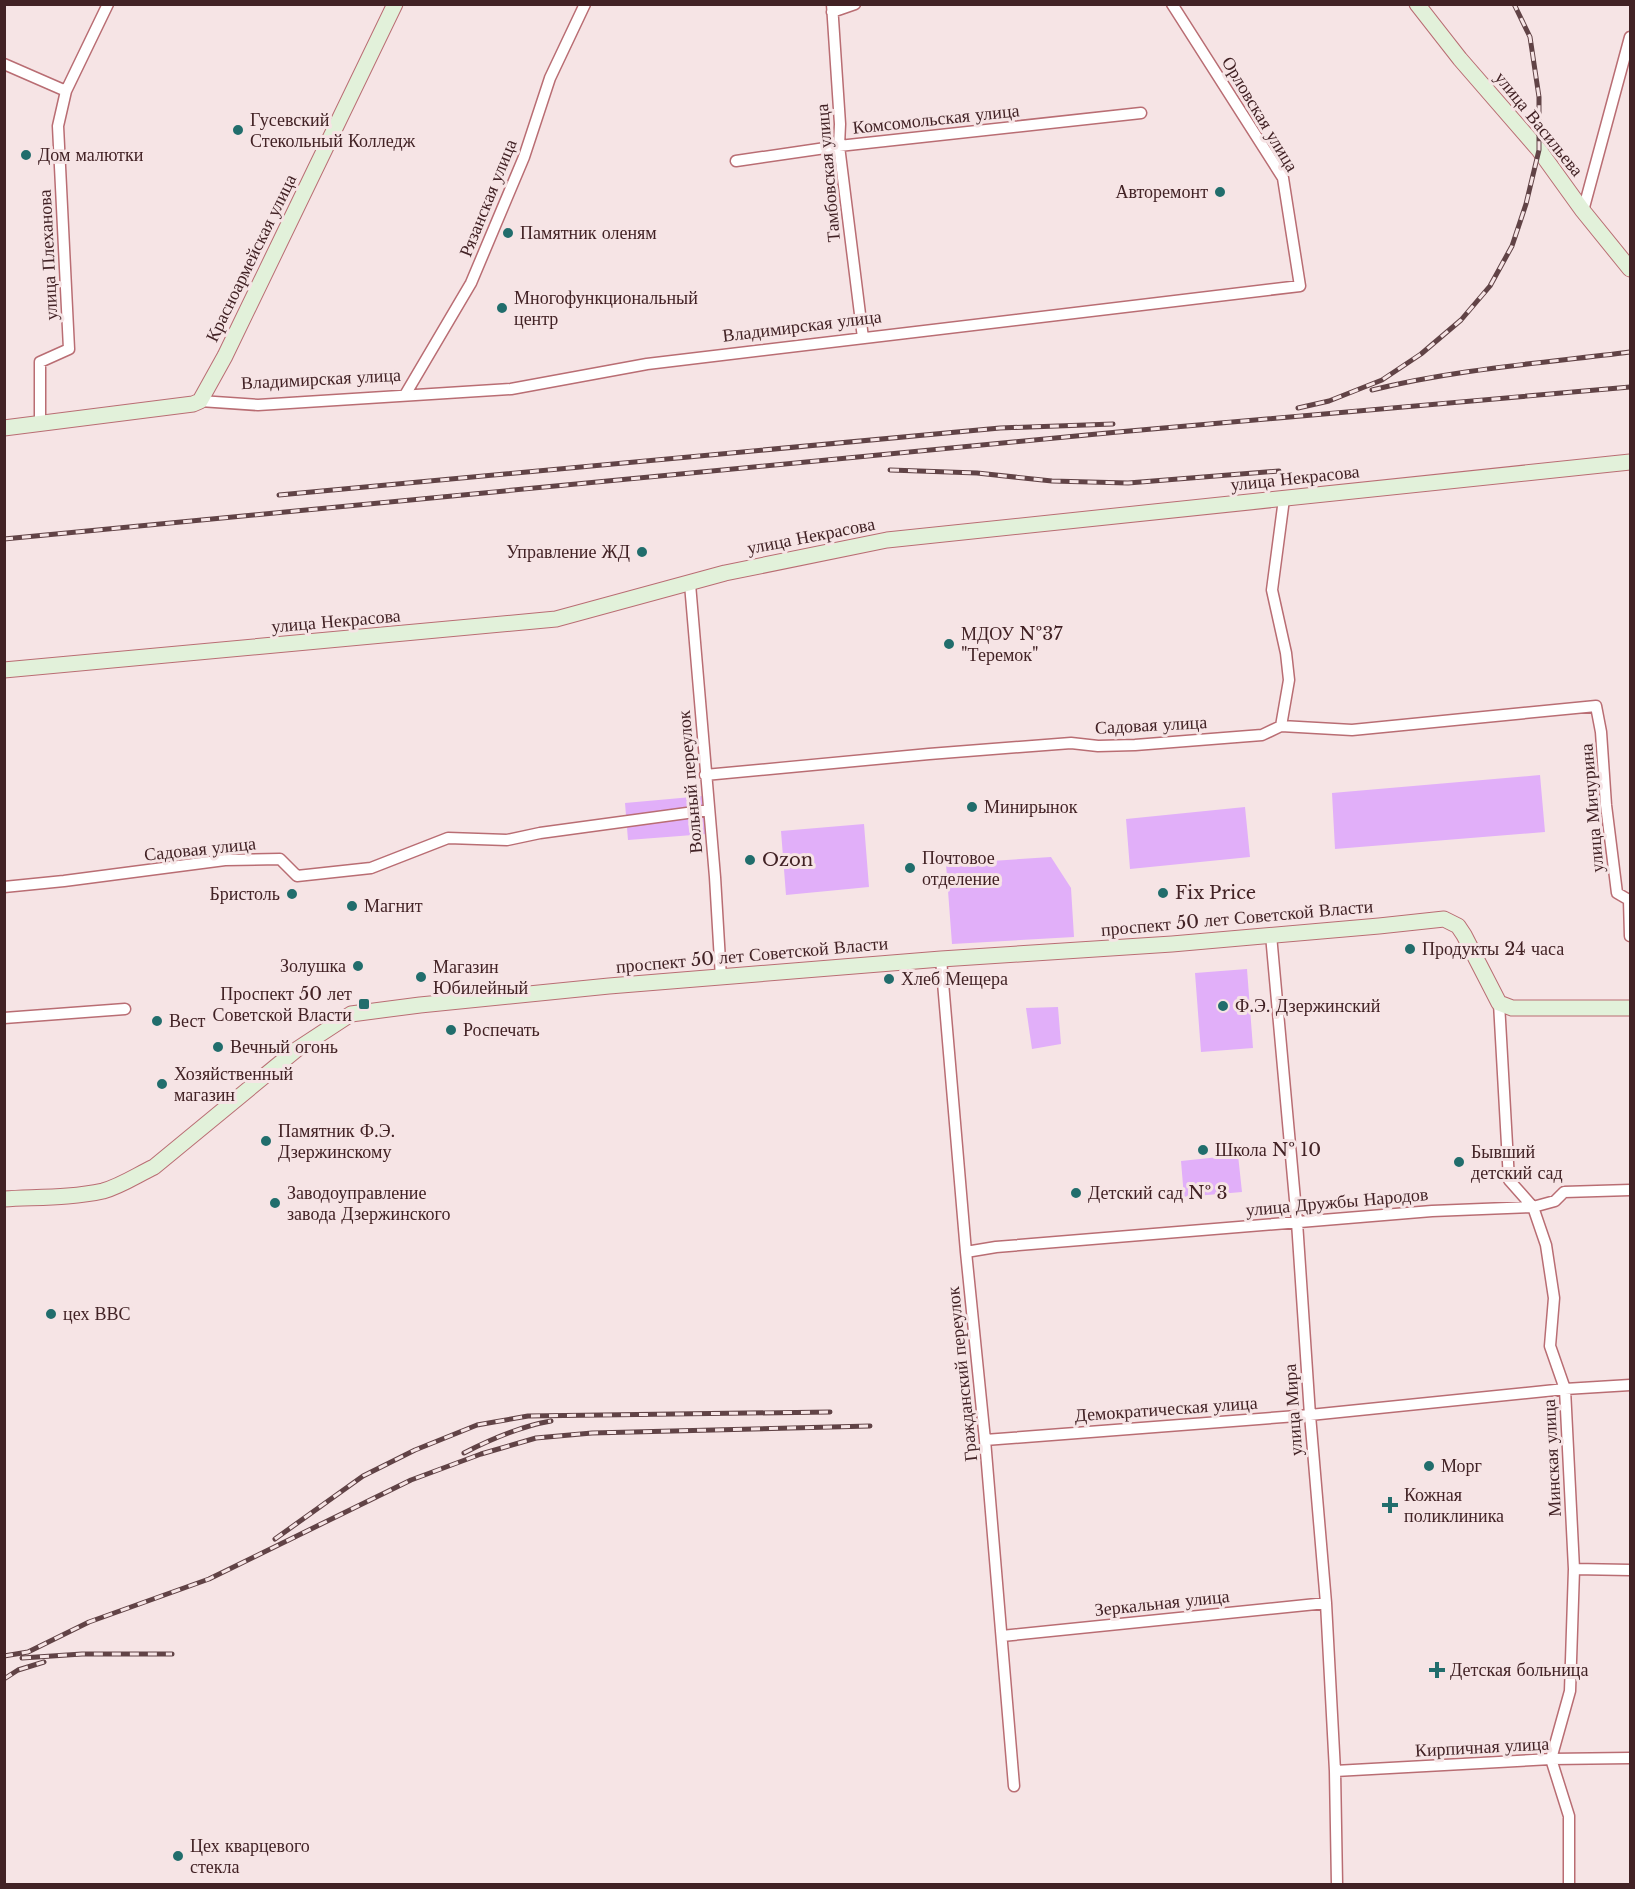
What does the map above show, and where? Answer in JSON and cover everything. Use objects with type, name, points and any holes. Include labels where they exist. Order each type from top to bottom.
[{"type":"street","name":"улица Плеханова","points":[[40,424],[40,362],[69,349],[57,126],[66,91],[108,4]]},
{"type":"street","name":"Красноармейская улица","points":[[200,401],[225,356],[395,4]]},
{"type":"street","name":"Рязанская улица","points":[[405,395],[471,283],[524,157],[550,78],[585,4]]},
{"type":"street","points":[[832,8],[855,4]]},
{"type":"street","name":"Орловская улица","points":[[1172,4],[1283,178],[1300,286]]},
{"type":"street","name":"улица Васильева","points":[[1417,4],[1460,59],[1539,150],[1583,211],[1630,269]]},
{"type":"street","name":"Тамбовская улица","points":[[832,8],[840,124],[839,146],[863,338]]},
{"type":"street","points":[[1583,211],[1630,36]]},
{"type":"street","points":[[4,64],[66,91]]},
{"type":"street","name":"Комсомольская улица","points":[[736,160],[839,146],[1141,113]]},
{"type":"street","name":"Владимирская улица","points":[[200,401],[258,405],[511,389],[648,364],[1300,286]]},
{"type":"street","points":[[4,428],[193,404],[200,401]]},
{"type":"street","name":"улица Некрасова","points":[[4,670],[556,619],[725,573],[887,540],[1630,462]]},
{"type":"street","points":[[1281,726],[1289,680],[1286,652],[1272,590],[1284,499]]},
{"type":"street","name":"Вольный переулок","points":[[690,584],[721,978]]},
{"type":"street","name":"Садовая улица","points":[[705,775],[1071,743],[1098,746],[1135,745],[1262,735],[1281,726],[1352,730],[1596,706]]},
{"type":"street","name":"улица Мичурина","points":[[1596,706],[1601,732],[1606,805],[1617,893],[1629,900],[1630,936]]},
{"type":"street","name":"Садовая улица","points":[[4,887],[225,860],[280,858],[297,876],[371,868],[448,838],[507,840],[564,829],[709,810]]},
{"type":"street","name":"проспект 50 лет Советской Власти","points":[[4,1199],[104,1191],[154,1167],[296,1050],[351,1014],[420,1005],[609,986],[941,959],[1161,945],[1444,919],[1458,926],[1506,1005]]},
{"type":"street","name":"улица Мира","points":[[1271,935],[1297,1222],[1326,1603],[1335,1771],[1337,1884]]},
{"type":"street","name":"Гражданский переулок","points":[[941,959],[1014,1786]]},
{"type":"street","points":[[1506,1005],[1630,1008]]},
{"type":"street","name":"Минская улица","points":[[1506,1005],[1509,1180],[1533,1207],[1546,1245],[1554,1298],[1550,1346],[1565,1389],[1574,1569],[1570,1691],[1551,1760]]},
{"type":"street","points":[[4,1018],[124,1009]]},
{"type":"street","name":"улица Дружбы Народов","points":[[966,1252],[996,1247],[1432,1211],[1533,1207],[1555,1201],[1564,1192],[1630,1190]]},
{"type":"street","name":"Демократическая улица","points":[[985,1440],[1310,1415],[1565,1389],[1630,1385]]},
{"type":"street","points":[[1574,1569],[1630,1570]]},
{"type":"street","name":"Зеркальная улица","points":[[1002,1636],[1326,1603]]},
{"type":"street","name":"Кирпичная улица","points":[[1335,1771],[1630,1758]]},
{"type":"street","points":[[1551,1760],[1569,1816],[1569,1884]]},
{"type":"shaded area","points":[[1540,775],[1545,832],[1335,849],[1332,793]]},
{"type":"shaded area","points":[[703,796],[706,834],[628,840],[625,803]]},
{"type":"shaded area","points":[[1245,807],[1250,857],[1130,869],[1126,819]]},
{"type":"shaded area","points":[[864,824],[869,887],[786,895],[781,831]]},
{"type":"shaded area","points":[[1051,857],[1071,888],[1074,937],[952,944],[946,864]]},
{"type":"shaded area","points":[[1247,969],[1253,1048],[1201,1052],[1195,973]]},
{"type":"shaded area","points":[[1058,1007],[1061,1044],[1032,1049],[1026,1008]]},
{"type":"shaded area","points":[[1238,1155],[1242,1192],[1184,1197],[1181,1161]]},
{"type":"railway","points":[[1298,408],[1329,401],[1382,380],[1421,354],[1461,320],[1490,286],[1512,246],[1526,204],[1539,150],[1539,97],[1530,37],[1514,4]]},
{"type":"railway","points":[[1372,390],[1500,367],[1630,352]]},
{"type":"railway","points":[[4,539],[1118,432],[1630,387]]},
{"type":"railway","points":[[279,495],[1000,428],[1113,424]]},
{"type":"railway","points":[[890,470],[977,473],[1052,481],[1128,483],[1279,471]]},
{"type":"railway","points":[[275,1539],[363,1476],[415,1450],[477,1425],[528,1416],[830,1412]]},
{"type":"railway","points":[[464,1453],[507,1434],[551,1421]]},
{"type":"railway","points":[[4,1656],[28,1652],[89,1622],[209,1579],[411,1480],[481,1454],[536,1438],[592,1433],[870,1426]]},
{"type":"railway","points":[[22,1658],[82,1654],[172,1654]]},
{"type":"railway","points":[[4,1679],[18,1670],[44,1662]]},
{"type":"place","name":"Гусевский Стекольный Колледж","points":[[238,130]]},
{"type":"place","name":"Дом малютки","points":[[26,155]]},
{"type":"place","name":"Авторемонт","points":[[1220,192]]},
{"type":"place","name":"Памятник оленям","points":[[508,233]]},
{"type":"place","name":"Многофункциональный центр","points":[[502,308]]},
{"type":"place","name":"Управление ЖД","points":[[642,552]]},
{"type":"place","name":"МДОУ №37 \"Теремок\"","points":[[949,644]]},
{"type":"place","name":"Минирынок","points":[[972,807]]},
{"type":"place","name":"Ozon","points":[[750,860]]},
{"type":"place","name":"Почтовое отделение","points":[[910,868]]},
{"type":"place","name":"Fix Price","points":[[1163,893]]},
{"type":"place","name":"Бристоль","points":[[292,894]]},
{"type":"place","name":"Магнит","points":[[352,906]]},
{"type":"place","name":"Продукты 24 часа","points":[[1410,949]]},
{"type":"place","name":"Золушка","points":[[358,966]]},
{"type":"place","name":"Магазин Юбилейный","points":[[421,977]]},
{"type":"place","name":"Хлеб Мещера","points":[[889,979]]},
{"type":"place","name":"Проспект 50 лет Советской Власти","points":[[364,1004]]},
{"type":"place","name":"Ф.Э. Дзержинский","points":[[1223,1006]]},
{"type":"place","name":"Вест","points":[[157,1021]]},
{"type":"place","name":"Роспечать","points":[[451,1030]]},
{"type":"place","name":"Вечный огонь","points":[[218,1047]]},
{"type":"place","name":"Хозяйственный магазин","points":[[162,1084]]},
{"type":"place","name":"Памятник Ф.Э. Дзержинскому","points":[[266,1141]]},
{"type":"place","name":"Школа № 10","points":[[1203,1150]]},
{"type":"place","name":"Бывший детский сад","points":[[1459,1162]]},
{"type":"place","name":"Детский сад № 3","points":[[1076,1193]]},
{"type":"place","name":"Заводоуправление завода Дзержинского","points":[[275,1203]]},
{"type":"place","name":"цех ВВС","points":[[51,1314]]},
{"type":"place","name":"Морг","points":[[1429,1466]]},
{"type":"place","name":"Кожная поликлиника","points":[[1390,1505]]},
{"type":"place","name":"Детская больница","points":[[1437,1670]]},
{"type":"place","name":"Цех кварцевого стекла","points":[[178,1856]]}]
